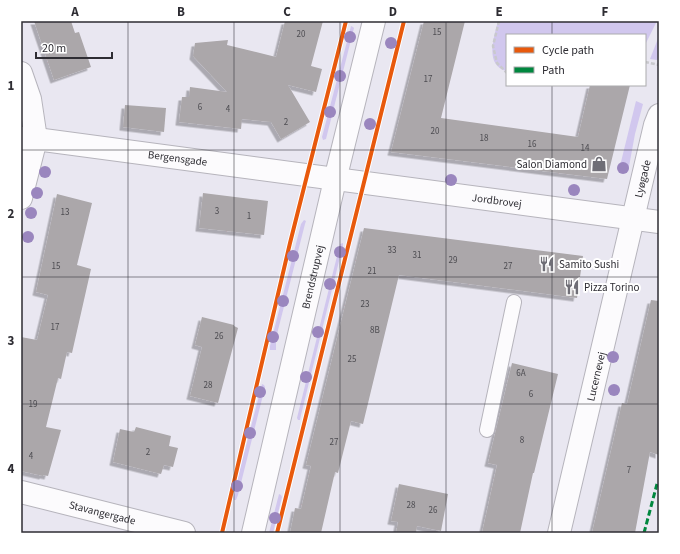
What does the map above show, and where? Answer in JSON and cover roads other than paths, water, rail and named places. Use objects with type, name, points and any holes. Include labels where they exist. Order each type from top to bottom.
[{"type":"street","name":"Brendstrupvej","points":[[253,533],[335,180],[374,21]]},
{"type":"street","points":[[21,73],[30,99],[28,138],[21,198]]},
{"type":"street","name":"Lyøgade","points":[[634,219],[655,125],[659,115]]},
{"type":"street","name":"Bergensgade","points":[[28,138],[335,180]]},
{"type":"street","name":"Jordbrovej","points":[[335,180],[659,222]]},
{"type":"street","name":"Lucernevej","points":[[559,533],[634,219]]},
{"type":"street","name":"Stavangergade","points":[[21,492],[184,533]]},
{"type":"lane","points":[[488,430],[514,302]]},
{"type":"place","name":"Salon Diamond","points":[[599,164]]},
{"type":"place","name":"Samito Sushi","points":[[547,264]]},
{"type":"place","name":"Pizza Torino","points":[[572,287]]}]
